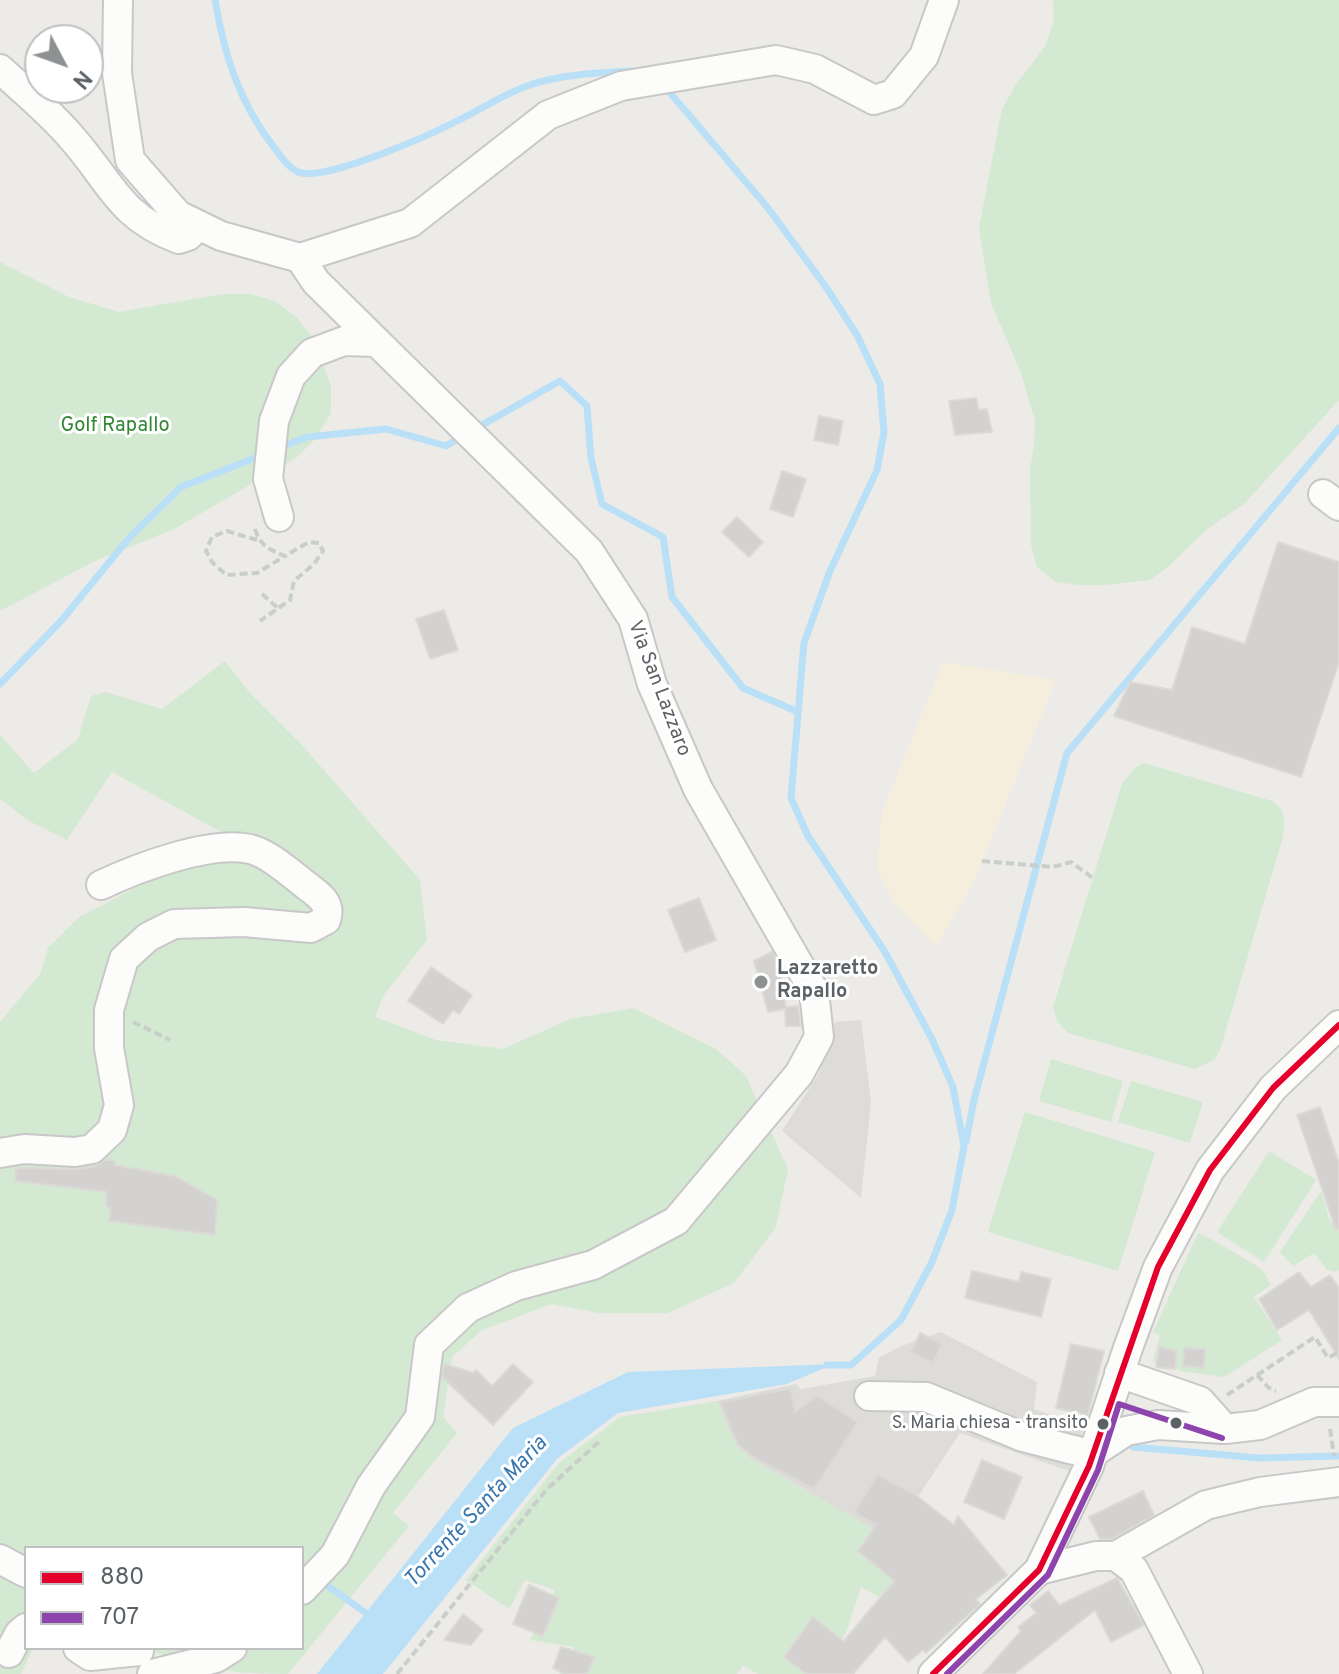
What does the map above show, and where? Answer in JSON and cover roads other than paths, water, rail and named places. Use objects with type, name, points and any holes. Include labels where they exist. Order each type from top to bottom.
[{"type":"street","points":[[118,0],[117,73],[130,160],[178,215],[221,236],[300,258],[410,223],[548,115],[621,86],[776,60],[815,69],[874,100],[893,94],[924,56],[944,0]]},
{"type":"street","points":[[0,69],[71,136],[130,212],[147,225],[179,239],[188,236],[198,226]]},
{"type":"street","name":"Via San Lazzaro","points":[[300,258],[316,282],[589,551],[633,619],[652,684],[698,789],[814,991],[819,1037],[799,1074],[676,1221],[593,1265],[516,1286],[468,1308],[429,1345],[420,1417],[371,1486],[335,1555],[304,1588]]},
{"type":"street","points":[[267,523],[274,421],[291,376],[312,353],[344,341],[376,342]]},
{"type":"street","points":[[0,1153],[24,1149],[75,1152],[92,1149],[112,1130],[119,1105],[109,1048],[109,1010],[124,959],[148,937],[174,924],[244,922],[311,928],[326,920],[329,912],[327,903],[314,892],[253,849],[190,853],[135,869],[101,885]]},
{"type":"street","points":[[933,1674],[1039,1570],[1093,1453],[1158,1267],[1210,1170],[1273,1088],[1339,1025]]},
{"type":"street","points":[[1116,1382],[1216,1418],[1260,1425],[1314,1402],[1334,1413]]},
{"type":"street","points":[[869,1396],[926,1397],[1023,1437],[1093,1453],[1126,1431],[1216,1418]]},
{"type":"street","points":[[1039,1570],[1096,1556],[1116,1556],[1206,1505],[1337,1471]]},
{"type":"street","points":[[1116,1556],[1134,1570],[1188,1674]]},
{"type":"street","points":[[0,1559],[24,1572]]},
{"type":"street","points":[[9,1653],[24,1630]]},
{"type":"street","points":[[81,1650],[90,1656],[143,1662],[216,1658],[229,1650]]},
{"type":"water","name":"Torrente Santa Maria","points":[[834,1364],[787,1384],[618,1413],[557,1459],[383,1674],[317,1674],[513,1428],[628,1372]]},
{"type":"waterway","points":[[215,0],[228,58],[242,95],[273,146],[298,172],[330,170],[403,146],[542,81],[632,71]]},
{"type":"waterway","points":[[666,88],[768,208],[826,287],[857,335],[880,384],[884,432],[877,470],[830,571],[804,643],[791,798],[808,836],[885,952],[932,1039],[953,1087],[964,1146],[952,1210],[932,1262],[901,1320],[851,1365],[827,1365]]},
{"type":"waterway","points":[[475,429],[560,381],[587,406],[591,458],[602,504],[663,537],[672,597],[743,688],[798,712]]},
{"type":"waterway","points":[[966,1141],[974,1100],[1067,753],[1339,428]]},
{"type":"waterway","points":[[276,449],[307,437],[386,429],[446,446],[464,435]]},
{"type":"waterway","points":[[0,684],[61,621],[129,538],[181,487],[265,454]]},
{"type":"waterway","points":[[1133,1447],[1259,1458],[1339,1456]]},
{"type":"waterway","points":[[320,1584],[325,1584],[373,1618]]},
{"type":"place","name":"Lazzaretto Rapallo","points":[[761,982]]},
{"type":"place","name":"S. Maria chiesa - transito","points":[[1103,1424]]},
{"type":"park label","name":"Golf Rapallo","points":[[115,427]]}]
